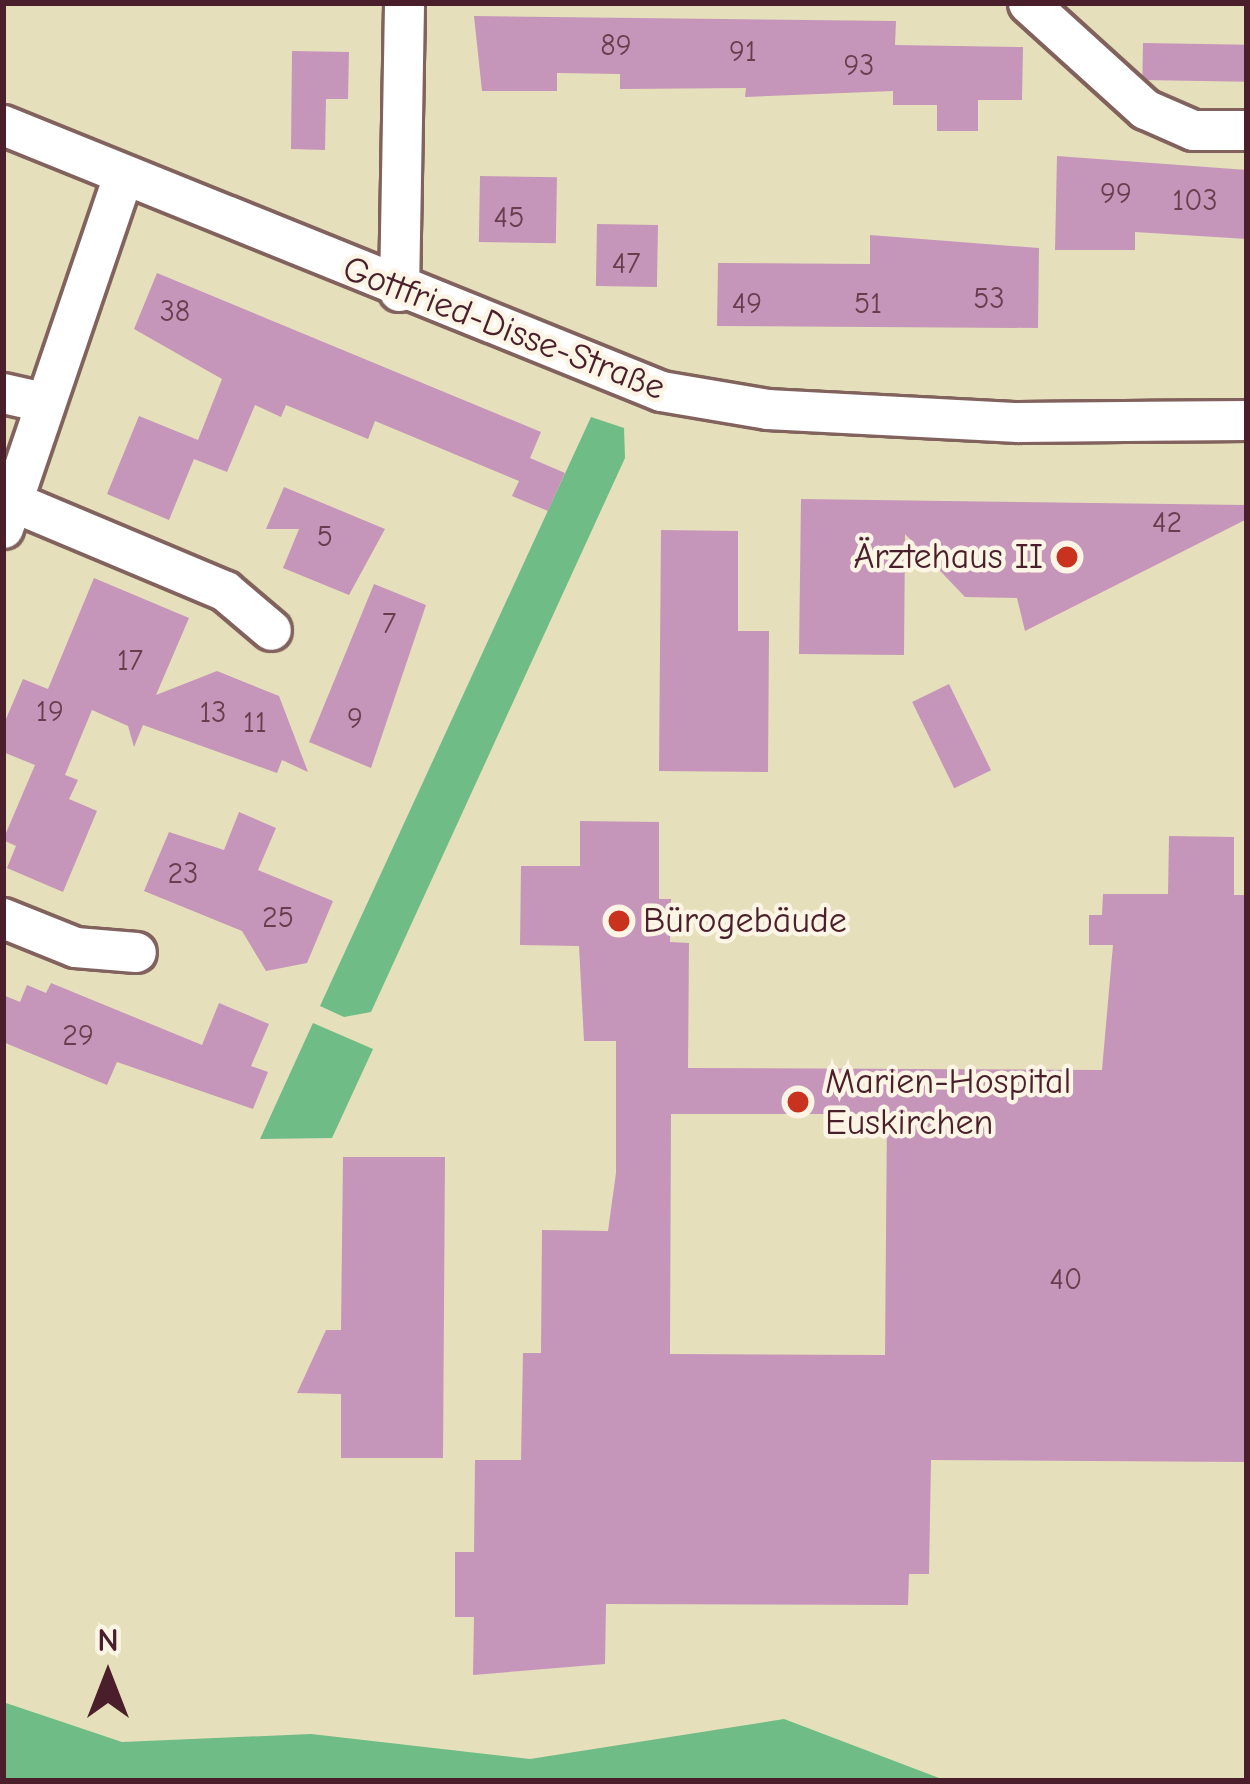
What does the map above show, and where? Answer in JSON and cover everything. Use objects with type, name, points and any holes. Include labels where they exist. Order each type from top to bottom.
[{"type":"street","points":[[399,291],[404,3]]},
{"type":"street","points":[[1028,3],[1145,110],[1193,130],[1247,130]]},
{"type":"street","name":"Gottfried-Disse-Straße","points":[[3,124],[600,372],[716,403],[1112,426],[1247,420]]},
{"type":"street","points":[[122,175],[6,514],[224,591],[271,630]]},
{"type":"street","points":[[3,394],[43,402]]},
{"type":"street","points":[[3,918],[75,947],[136,952]]},
{"type":"green space","points":[[591,417],[624,428],[625,458],[371,1012],[344,1017],[320,1006]]},
{"type":"green space","points":[[313,1023],[373,1049],[332,1138],[260,1139]]},
{"type":"green space","points":[[3,1702],[122,1742],[311,1734],[530,1759],[784,1719],[947,1781],[3,1781]]},
{"type":"building","points":[[474,16],[896,21],[895,45],[1023,47],[1022,100],[978,100],[978,131],[937,131],[937,105],[893,105],[893,91],[745,97],[746,88],[620,89],[620,74],[557,73],[557,91],[482,91]]},
{"type":"building","points":[[1143,43],[1247,45],[1246,82],[1142,80]]},
{"type":"building","points":[[292,51],[349,52],[348,99],[326,99],[325,150],[291,149]]},
{"type":"building","points":[[1057,156],[1247,170],[1247,239],[1135,232],[1135,250],[1055,250]]},
{"type":"building","points":[[480,176],[557,177],[556,243],[479,242]]},
{"type":"building","points":[[597,224],[658,225],[657,287],[596,286]]},
{"type":"building","points":[[870,235],[1039,248],[1038,328],[717,326],[718,263],[870,264]]},
{"type":"building","points":[[157,273],[541,432],[530,458],[565,473],[548,511],[512,496],[519,481],[375,421],[368,439],[286,405],[281,417],[255,405],[227,472],[194,459],[169,520],[107,494],[139,416],[198,440],[222,379],[134,329]]},
{"type":"building","points":[[284,487],[385,529],[349,595],[283,568],[299,529],[266,529]]},
{"type":"building","points":[[801,499],[1247,505],[1247,519],[1025,631],[1017,598],[965,597],[905,534],[904,655],[799,654]]},
{"type":"building","points":[[661,530],[738,531],[738,631],[769,631],[768,772],[659,771]]},
{"type":"building","points":[[94,578],[189,618],[156,695],[217,671],[279,696],[308,772],[282,760],[277,773],[143,725],[134,747],[128,726],[92,710],[65,775],[78,780],[69,799],[97,811],[63,892],[7,868],[16,846],[3,840],[35,765],[3,752],[3,726],[23,679],[48,689]]},
{"type":"building","points":[[374,584],[426,605],[371,768],[309,742]]},
{"type":"building","points":[[949,684],[991,770],[954,788],[912,702]]},
{"type":"building","points":[[239,812],[276,828],[258,870],[333,901],[307,963],[266,971],[242,931],[144,891],[169,832],[224,850]]},
{"type":"building","points":[[580,821],[659,822],[659,899],[671,899],[670,942],[689,943],[688,1068],[1102,1070],[1113,945],[1089,945],[1089,915],[1102,915],[1103,894],[1168,894],[1169,836],[1234,837],[1234,895],[1247,895],[1247,1462],[931,1460],[929,1574],[909,1574],[908,1605],[606,1604],[605,1664],[473,1675],[474,1617],[455,1617],[455,1552],[474,1552],[475,1460],[521,1460],[523,1353],[541,1353],[542,1230],[608,1231],[616,1173],[616,1041],[584,1041],[579,946],[520,945],[521,866],[580,866]],"holes":[[[671,1114],[887,1114],[885,1355],[670,1354]]]},
{"type":"building","points":[[51,983],[202,1045],[219,1003],[269,1024],[251,1066],[268,1072],[253,1109],[117,1062],[107,1085],[3,1042],[3,995],[20,1002],[27,985],[46,993]]},
{"type":"building","points":[[343,1157],[445,1157],[443,1458],[341,1458],[341,1394],[297,1393],[326,1330],[341,1330]]},
{"type":"place","name":"Ärztehaus II","points":[[1067,557]]},
{"type":"place","name":"Bürogebäude","points":[[619,921]]},
{"type":"place","name":"Marien-Hospital Euskirchen","points":[[798,1102]]}]
